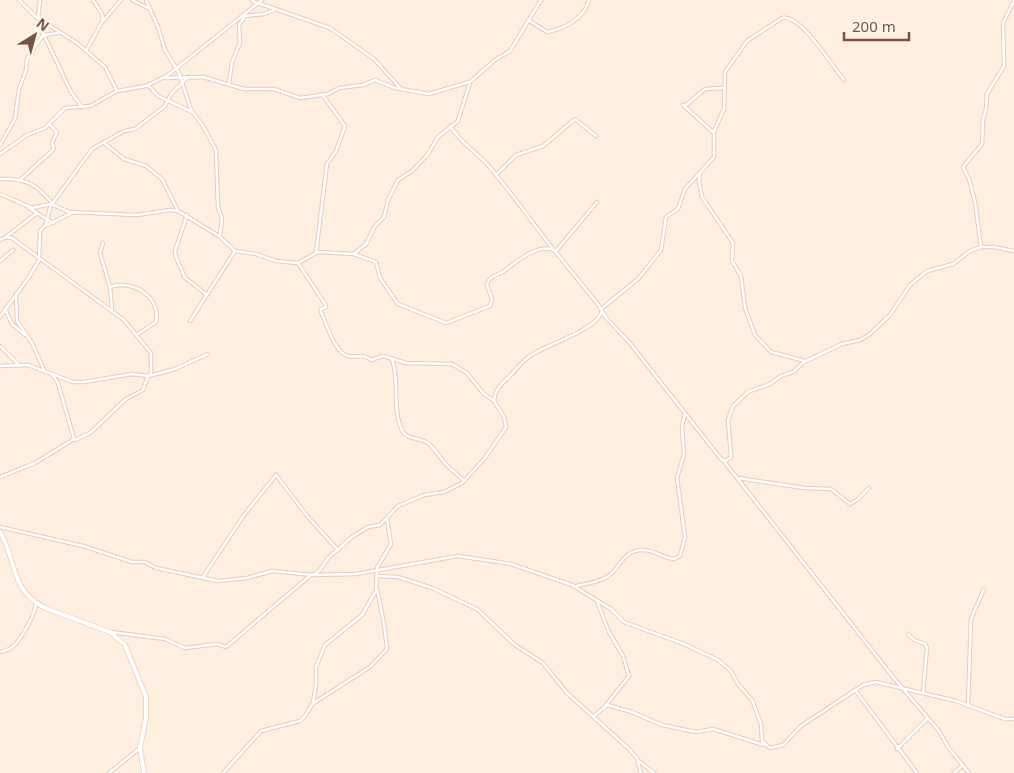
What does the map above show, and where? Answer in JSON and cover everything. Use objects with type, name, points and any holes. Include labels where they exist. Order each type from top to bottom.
[{"type":"street","points":[[19,0],[38,19],[77,43],[107,70],[117,91]]},
{"type":"street","points":[[38,19],[40,0]]},
{"type":"street","points":[[86,51],[103,20],[102,14],[93,0]]},
{"type":"street","points":[[103,22],[121,0]]},
{"type":"street","points":[[132,0],[148,8]]},
{"type":"street","points":[[146,0],[158,27],[165,50],[177,69],[193,112],[203,126],[216,152],[218,207],[222,219],[220,236]]},
{"type":"street","points":[[252,0],[257,4],[336,32],[374,59],[402,90]]},
{"type":"street","points":[[0,154],[20,139],[49,124],[65,108],[94,104],[117,91],[148,85],[164,78],[262,0]]},
{"type":"street","points":[[164,78],[189,76],[229,83],[246,89],[274,89],[297,98],[322,94],[375,80],[402,90],[433,94],[470,82],[495,60],[509,52],[541,0]]},
{"type":"street","points":[[528,20],[547,32],[567,27],[586,6],[588,0]]},
{"type":"street","points":[[981,247],[975,202],[969,179],[963,167],[982,144],[987,94],[1004,66],[1003,23],[1014,1]]},
{"type":"street","points":[[243,17],[264,14],[274,10]]},
{"type":"street","points":[[229,83],[232,62],[240,44],[239,25],[243,17]]},
{"type":"street","points":[[494,401],[499,385],[530,356],[588,327],[600,317],[601,309],[638,279],[660,252],[663,244],[666,217],[678,209],[683,192],[714,155],[714,133],[723,112],[723,88],[727,69],[743,45],[784,17],[810,33],[828,62],[844,80]]},
{"type":"street","points":[[42,20],[43,35],[71,92],[82,107]]},
{"type":"street","points":[[0,145],[15,119],[18,89],[26,70],[28,57],[43,35],[58,33]]},
{"type":"street","points":[[0,317],[29,277],[40,258],[40,232],[52,204],[89,152],[124,131],[135,129],[154,112],[164,107],[171,94],[189,76]]},
{"type":"street","points":[[354,254],[366,244],[375,226],[384,217],[388,200],[398,180],[415,168],[428,154],[438,137],[460,118],[470,82]]},
{"type":"street","points":[[148,85],[158,96],[193,112]]},
{"type":"street","points":[[714,133],[684,105],[707,88],[723,88]]},
{"type":"street","points":[[316,253],[326,167],[345,126],[322,94]]},
{"type":"street","points":[[496,176],[516,155],[543,146],[575,119],[596,136]]},
{"type":"street","points":[[20,180],[54,149],[52,143],[57,132],[49,124]]},
{"type":"street","points":[[450,126],[458,137],[472,147],[496,176],[601,309],[609,322],[629,342],[902,687],[939,731],[969,773]]},
{"type":"street","points":[[104,143],[124,159],[146,166],[162,179],[178,210]]},
{"type":"street","points":[[700,171],[699,181],[702,197],[733,243],[732,258],[741,276],[745,308],[754,334],[771,352],[806,362]]},
{"type":"street","points":[[0,178],[20,180],[38,186],[52,204],[64,211],[137,215],[178,210],[220,236],[235,251],[256,254],[276,261],[298,264],[316,253],[354,254],[376,262],[380,278],[400,306],[446,323],[490,306],[492,299],[487,285],[491,277],[537,251],[545,248],[555,251]]},
{"type":"street","points":[[0,194],[24,205],[53,223]]},
{"type":"street","points":[[555,251],[597,202]]},
{"type":"street","points":[[24,205],[35,208],[52,204]]},
{"type":"street","points":[[44,226],[74,212]]},
{"type":"street","points":[[2,238],[37,213]]},
{"type":"street","points":[[187,214],[175,254],[184,276],[208,295]]},
{"type":"street","points":[[0,477],[34,463],[73,441],[90,434],[126,399],[142,390],[150,376],[151,353],[138,334],[112,309],[12,238],[2,238]]},
{"type":"street","points":[[103,243],[100,253],[110,287],[112,309]]},
{"type":"street","points":[[722,459],[727,461],[731,457],[727,424],[737,402],[750,391],[770,384],[780,376],[793,372],[806,362],[842,344],[860,340],[870,334],[890,315],[906,290],[917,278],[927,271],[953,264],[967,253],[981,247],[990,246],[1014,251]]},
{"type":"street","points":[[0,261],[13,250]]},
{"type":"street","points":[[190,321],[235,251]]},
{"type":"street","points":[[0,532],[14,575],[36,602],[45,608],[110,632],[165,639],[185,648],[217,644],[226,647],[313,574],[352,537],[368,528],[378,526],[398,506],[424,495],[447,491],[464,481],[485,458],[506,427],[504,417],[494,401],[482,393],[470,376],[458,366],[446,362],[406,363],[382,356],[372,360],[363,355],[350,356],[341,352],[321,312],[326,307],[324,302],[298,264]]},
{"type":"street","points":[[110,287],[122,284],[147,294],[153,299],[157,310],[156,322],[138,334]]},
{"type":"street","points":[[16,294],[16,319],[34,346],[44,370]]},
{"type":"street","points":[[5,309],[12,324],[26,336]]},
{"type":"street","points":[[0,346],[20,366]]},
{"type":"street","points":[[0,366],[28,365],[78,382],[132,374],[150,376],[175,369],[208,354]]},
{"type":"street","points":[[392,359],[396,373],[395,391],[398,418],[402,431],[410,438],[428,442],[445,463],[464,481]]},
{"type":"street","points":[[52,373],[58,383],[74,432],[73,441]]},
{"type":"street","points":[[575,587],[607,577],[615,570],[623,556],[630,553],[645,550],[674,559],[681,554],[685,537],[677,478],[684,454],[682,427],[686,413]]},
{"type":"street","points":[[203,576],[244,515],[276,475],[308,517],[338,550]]},
{"type":"street","points":[[737,477],[752,482],[825,490],[831,489],[850,504],[869,488]]},
{"type":"street","points":[[312,704],[370,667],[386,650],[387,631],[381,616],[376,588],[376,574],[377,566],[391,544],[391,535],[386,524],[388,517]]},
{"type":"street","points":[[0,527],[83,546],[132,562],[145,562],[156,568],[223,580],[247,578],[272,571],[313,574],[376,574],[398,577],[432,588],[477,609],[506,638],[543,663],[564,689],[654,773]]},
{"type":"street","points":[[376,574],[463,556],[519,566],[575,587],[597,600],[624,622],[684,644],[728,668],[752,700],[765,745]]},
{"type":"street","points":[[223,773],[260,732],[302,720],[312,704],[316,684],[316,667],[325,645],[362,615],[376,588]]},
{"type":"street","points":[[968,706],[971,619],[984,589]]},
{"type":"street","points":[[594,716],[605,706],[629,676],[623,656],[609,632],[597,600]]},
{"type":"street","points":[[0,652],[10,648],[16,642],[34,615],[36,602]]},
{"type":"street","points":[[110,632],[125,644],[146,697],[146,717],[140,748],[144,773]]},
{"type":"street","points":[[908,634],[914,640],[925,644],[927,648],[923,693]]},
{"type":"street","points":[[605,706],[632,712],[662,725],[696,732],[714,729],[770,748],[780,747],[801,726],[865,684],[876,682],[902,687],[1006,719],[1014,719]]},
{"type":"street","points":[[855,690],[916,773]]},
{"type":"street","points":[[897,749],[928,719]]},
{"type":"street","points":[[109,773],[140,748]]},
{"type":"street","points":[[638,760],[641,773]]},
{"type":"street","points":[[954,773],[963,765]]}]
